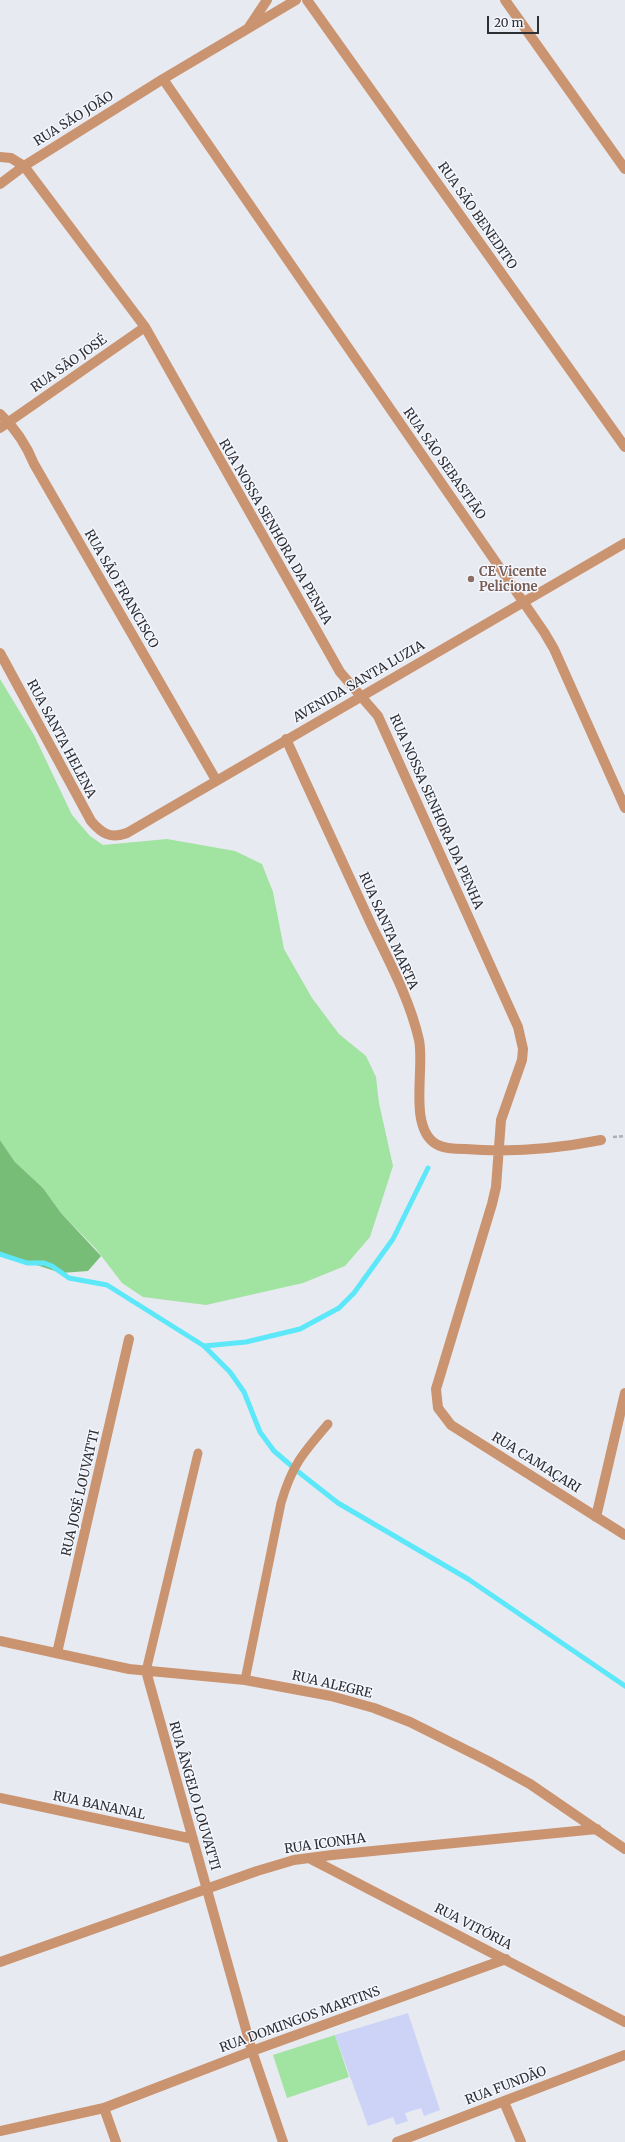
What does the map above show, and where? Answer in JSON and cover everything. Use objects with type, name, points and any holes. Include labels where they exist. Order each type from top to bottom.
[{"type":"street","points":[[247,31],[267,0]]},
{"type":"street","name":"RUA SÃO JOÃO","points":[[0,184],[24,166],[296,0]]},
{"type":"street","name":"RUA SÃO BENEDITO","points":[[308,0],[625,447]]},
{"type":"street","points":[[505,0],[625,169]]},
{"type":"street","name":"RUA SÃO SEBASTIÃO","points":[[163,80],[554,649],[625,808]]},
{"type":"street","points":[[0,157],[11,158],[24,166]]},
{"type":"street","name":"RUA NOSSA SENHORA DA PENHA","points":[[24,166],[145,327],[340,672],[378,716],[518,1027],[523,1049],[522,1060],[501,1120],[496,1187],[436,1389],[438,1408]]},
{"type":"street","name":"RUA SÃO JOSÉ","points":[[4,425],[145,327]]},
{"type":"street","name":"RUA SÃO FRANCISCO","points":[[0,414],[4,425],[28,448],[38,471],[216,780]]},
{"type":"street","name":"AVENIDA SANTA LUZIA","points":[[104,834],[118,836],[127,833],[522,601],[625,543]]},
{"type":"street","name":"RUA SANTA HELENA","points":[[0,653],[91,821],[104,834]]},
{"type":"street","name":"RUA SANTA MARTA","points":[[286,740],[395,975],[413,1020],[422,1059],[419,1112],[425,1131],[436,1144],[449,1148],[498,1152]]},
{"type":"street","points":[[498,1152],[557,1148],[601,1140]]},
{"type":"street","name":"RUA JOSÉ LOUVATTI","points":[[57,1653],[130,1339]]},
{"type":"street","points":[[596,1517],[625,1393]]},
{"type":"street","name":"RUA CAMAÇARI","points":[[438,1408],[451,1425],[625,1535]]},
{"type":"street","name":"RUA ALEGRE","points":[[0,1640],[146,1671],[245,1680],[331,1696],[374,1708],[410,1722],[530,1784],[625,1849]]},
{"type":"street","name":"RUA ÂNGELO LOUVATTI","points":[[146,1671],[252,2051],[284,2142]]},
{"type":"street","name":"RUA BANANAL","points":[[0,1798],[193,1838]]},
{"type":"street","name":"RUA ICONHA","points":[[0,1962],[207,1888],[270,1867],[309,1858],[597,1829]]},
{"type":"street","name":"RUA VITÓRIA","points":[[309,1858],[506,1958],[625,2022]]},
{"type":"street","name":"RUA DOMINGOS MARTINS","points":[[0,2131],[104,2108],[252,2051],[506,1958]]},
{"type":"street","name":"RUA FUNDÃO","points":[[397,2142],[625,2056]]},
{"type":"street","points":[[504,2102],[521,2142]]},
{"type":"street","points":[[104,2108],[116,2142]]},
{"type":"lane","points":[[245,1680],[280,1503],[287,1481],[302,1454],[328,1424]]},
{"type":"lane","name":"RUA ÂNGELO LOUVATTI","points":[[146,1671],[198,1453]]},
{"type":"green space","points":[[0,679],[34,735],[72,815],[90,836],[103,845],[167,839],[235,851],[262,864],[273,892],[284,949],[312,998],[339,1034],[366,1056],[376,1077],[379,1103],[393,1166],[370,1237],[345,1266],[303,1283],[206,1305],[143,1297],[122,1283],[96,1249],[61,1213],[43,1188],[15,1162],[0,1140]]},
{"type":"green space","points":[[0,1140],[15,1162],[43,1188],[61,1213],[101,1256],[88,1271],[61,1273],[0,1253]]},
{"type":"green space","points":[[335,2035],[349,2077],[287,2098],[273,2055]]},
{"type":"building","points":[[408,2013],[440,2110],[424,2116],[421,2108],[405,2113],[408,2121],[396,2125],[393,2117],[368,2126],[335,2035]]},
{"type":"waterway","points":[[204,1346],[246,1342],[300,1329],[339,1308],[354,1293],[393,1239],[428,1168]]},
{"type":"waterway","points":[[0,1254],[27,1263],[44,1263],[52,1266],[69,1278],[107,1285],[204,1346],[230,1372],[244,1392],[260,1432],[274,1451],[301,1474],[338,1503],[468,1579],[625,1686]]},
{"type":"place","name":"CE Vicente Pelicione","points":[[471,579]]}]
